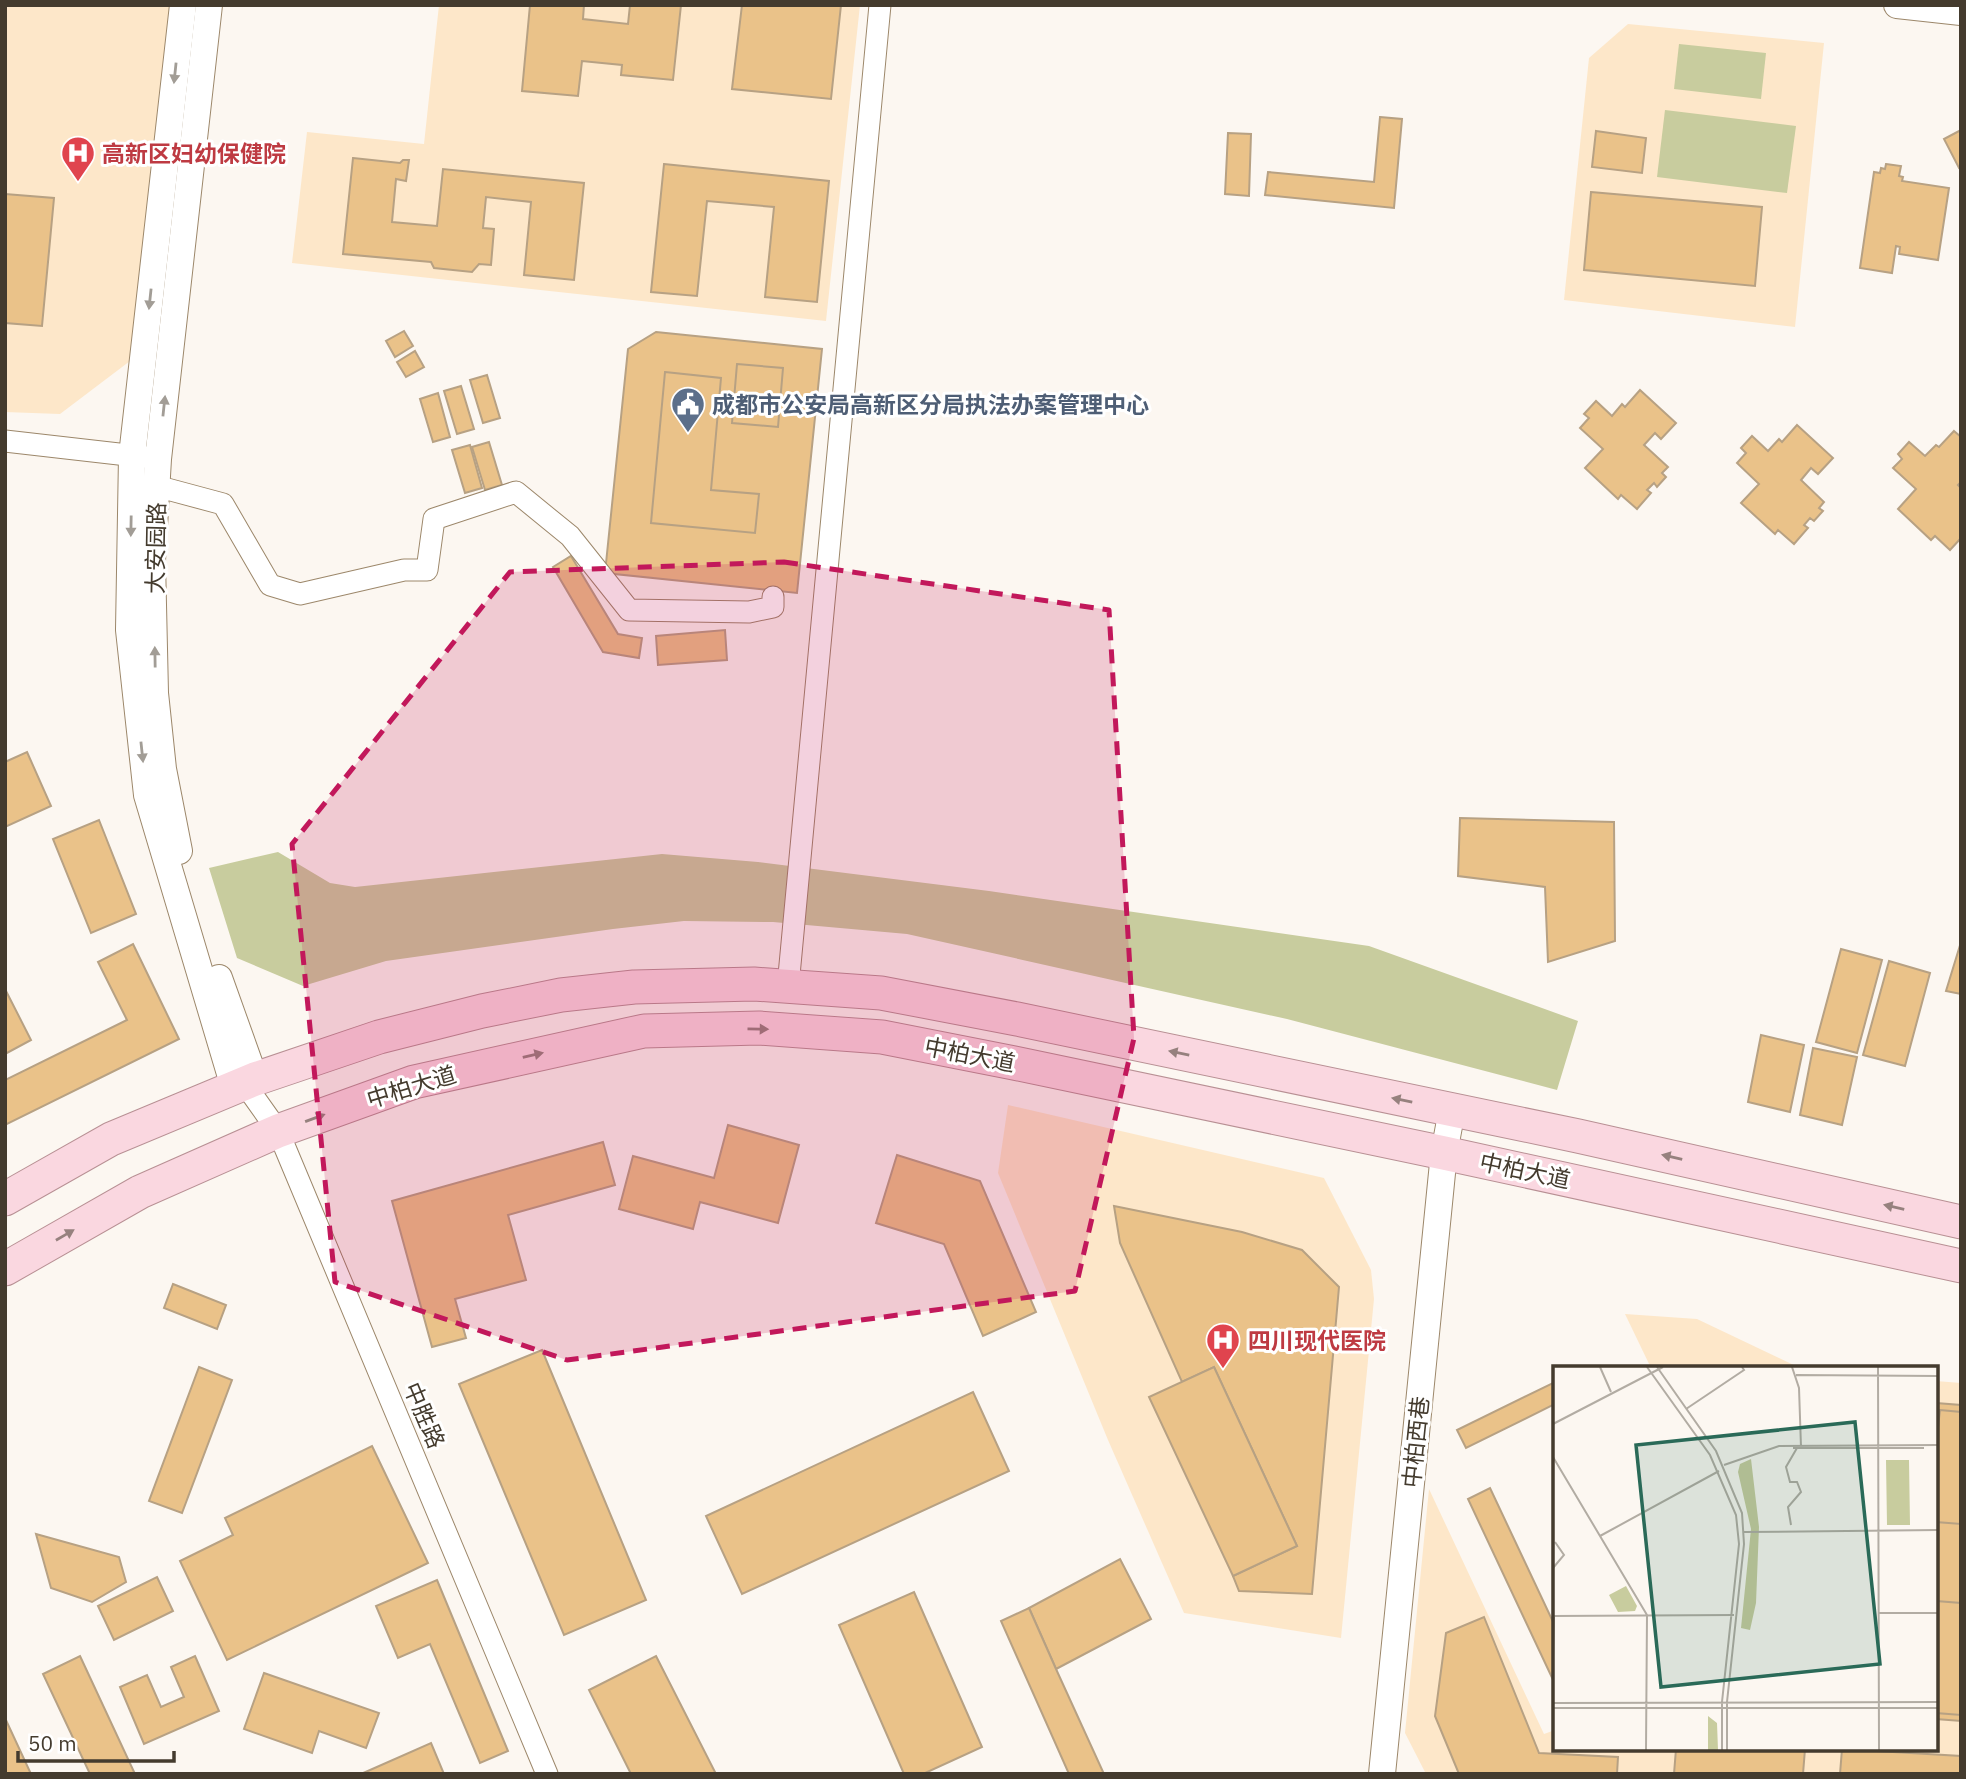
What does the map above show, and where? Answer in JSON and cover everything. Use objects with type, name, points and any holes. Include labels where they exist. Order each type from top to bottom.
[{"type":"main road","name":"中柏大道","points":[[5,1199],[111,1139],[244,1083],[379,1037],[482,1011],[561,995],[634,987],[754,984],[881,993],[1452,1110],[1961,1222]]},
{"type":"main road","name":"中柏大道","points":[[5,1269],[140,1192],[278,1131],[414,1082],[644,1031],[759,1028],[882,1037],[1444,1153],[1961,1266]]},
{"type":"street","points":[[183,5],[129,629],[147,795],[244,1083]]},
{"type":"street","name":"大安园路","points":[[209,5],[145,457],[156,486],[152,561],[155,693],[163,769],[180,858],[244,1083]]},
{"type":"street","points":[[788,986],[880,5]]},
{"type":"street","points":[[1897,5],[1961,12]]},
{"type":"street","points":[[5,441],[145,457]]},
{"type":"street","points":[[156,486],[223,504],[270,585],[300,594],[404,570],[427,570],[434,519],[516,492],[570,536],[629,610],[750,612],[773,607],[773,597]]},
{"type":"street","name":"中胜路","points":[[244,1083],[278,1131],[547,1774]]},
{"type":"street","name":"中柏西巷","points":[[1382,1774],[1444,1153],[1452,1110]]},
{"type":"highlighted area","points":[[784,562],[1109,610],[1134,1038],[1075,1291],[567,1360],[335,1282],[292,844],[510,572]]},
{"type":"shaded area","name":"高新区妇幼保健院","points":[[5,5],[172,5],[130,361],[60,414],[5,412]]},
{"type":"shaded area","points":[[439,5],[860,5],[826,321],[292,263],[307,132],[424,144]]},
{"type":"shaded area","points":[[1628,24],[1824,43],[1795,327],[1564,300],[1589,58]]},
{"type":"shaded area","name":"四川现代医院","points":[[1008,1105],[1324,1178],[1371,1270],[1374,1299],[1341,1638],[1184,1613],[1108,1440],[998,1173]]},
{"type":"shaded area","points":[[1625,1314],[1697,1319],[1796,1366],[1650,1366]]},
{"type":"shaded area","points":[[1938,1381],[1961,1383],[1961,1774],[1426,1774],[1405,1733],[1429,1489],[1544,1734],[1553,1731],[1553,1751],[1938,1751]]},
{"type":"green space","points":[[1679,44],[1766,53],[1761,99],[1674,89]]},
{"type":"green space","points":[[1665,110],[1796,126],[1787,193],[1657,177]]},
{"type":"green space","points":[[278,852],[330,883],[355,887],[662,854],[758,862],[989,891],[1369,946],[1578,1021],[1557,1090],[1287,1019],[907,934],[773,922],[684,921],[613,929],[386,961],[303,986],[237,958],[209,868]]},
{"type":"building","points":[[530,5],[584,5],[583,19],[628,24],[630,5],[681,5],[673,80],[621,75],[622,65],[582,61],[578,96],[522,91]]},
{"type":"building","points":[[742,5],[841,5],[831,99],[732,89]]},
{"type":"building","points":[[1380,117],[1402,119],[1394,208],[1265,195],[1268,172],[1374,182]]},
{"type":"building","points":[[1961,130],[1961,167],[1959,168],[1944,139]]},
{"type":"building","points":[[1596,131],[1646,138],[1642,173],[1592,167]]},
{"type":"building","points":[[1228,133],[1251,134],[1249,196],[1225,194]]},
{"type":"building","points":[[353,158],[400,163],[409,160],[406,181],[396,179],[392,222],[437,226],[443,169],[584,183],[574,280],[524,275],[531,202],[486,197],[483,228],[494,229],[491,265],[479,264],[472,272],[434,268],[431,262],[343,254]]},
{"type":"building","points":[[664,164],[829,181],[817,302],[765,297],[774,207],[707,201],[697,296],[651,292]]},
{"type":"building","points":[[1886,164],[1901,166],[1899,176],[1903,177],[1902,181],[1949,188],[1938,260],[1899,254],[1900,247],[1896,246],[1892,273],[1860,268],[1874,172],[1880,173]]},
{"type":"building","points":[[1591,192],[1762,207],[1755,286],[1584,270]]},
{"type":"building","points":[[5,194],[54,198],[42,326],[5,323]]},
{"type":"building","points":[[404,331],[413,346],[395,357],[386,341]]},
{"type":"building","points":[[656,332],[822,349],[797,593],[605,573],[628,349]]},
{"type":"building","points":[[415,351],[424,367],[406,377],[397,362]]},
{"type":"building","points":[[737,364],[783,368],[778,427],[732,423]]},
{"type":"building","name":"成都市公安局高新区分局执法办案管理中心","points":[[665,372],[721,378],[711,490],[759,494],[755,533],[651,523]]},
{"type":"building","points":[[487,375],[500,418],[483,423],[470,380]]},
{"type":"building","points":[[461,386],[474,429],[457,434],[444,391]]},
{"type":"building","points":[[1640,390],[1676,423],[1661,439],[1655,433],[1644,445],[1668,467],[1662,473],[1666,477],[1657,487],[1654,483],[1647,490],[1651,493],[1637,509],[1621,495],[1618,499],[1585,468],[1603,449],[1580,428],[1589,418],[1584,414],[1596,401],[1612,416],[1622,404],[1625,407]]},
{"type":"building","points":[[438,393],[450,437],[433,442],[420,399]]},
{"type":"building","points":[[1797,425],[1833,458],[1818,474],[1811,468],[1801,480],[1824,502],[1819,508],[1823,511],[1814,521],[1810,518],[1804,525],[1808,528],[1794,544],[1778,530],[1775,534],[1741,503],[1759,484],[1737,463],[1746,453],[1741,448],[1752,436],[1768,451],[1779,439],[1782,442]]},
{"type":"building","points":[[1954,431],[1961,437],[1961,482],[1958,485],[1961,488],[1961,538],[1950,550],[1935,536],[1931,540],[1898,509],[1916,489],[1893,468],[1902,459],[1898,454],[1909,442],[1925,456],[1936,445],[1939,447]]},
{"type":"building","points":[[489,442],[502,485],[485,490],[472,447]]},
{"type":"building","points":[[470,445],[482,488],[465,493],[452,450]]},
{"type":"building","points":[[571,556],[618,634],[642,638],[639,658],[603,652],[553,567]]},
{"type":"building","points":[[725,630],[727,660],[658,665],[656,636]]},
{"type":"building","points":[[27,752],[51,806],[5,827],[5,762]]},
{"type":"building","points":[[1460,818],[1614,822],[1615,941],[1548,962],[1545,887],[1458,876]]},
{"type":"building","points":[[99,820],[136,914],[91,933],[53,839]]},
{"type":"building","points":[[1961,942],[1961,994],[1946,991]]},
{"type":"building","points":[[133,944],[179,1039],[5,1125],[5,1080],[127,1020],[98,962]]},
{"type":"building","points":[[1841,949],[1882,960],[1857,1053],[1816,1042]]},
{"type":"building","points":[[1889,961],[1930,973],[1905,1066],[1863,1055]]},
{"type":"building","points":[[5,989],[31,1040],[5,1054]]},
{"type":"building","points":[[1761,1035],[1804,1045],[1790,1112],[1748,1102]]},
{"type":"building","points":[[1813,1048],[1857,1057],[1842,1125],[1800,1115]]},
{"type":"building","points":[[728,1125],[799,1145],[778,1223],[700,1202],[693,1229],[619,1209],[633,1156],[714,1178]]},
{"type":"building","points":[[603,1142],[615,1185],[508,1215],[526,1280],[455,1299],[466,1338],[432,1347],[392,1201]]},
{"type":"building","points":[[897,1155],[980,1181],[1036,1312],[983,1336],[944,1244],[876,1223]]},
{"type":"building","points":[[1114,1206],[1242,1232],[1302,1250],[1339,1287],[1312,1594],[1239,1591],[1233,1576],[1297,1546],[1214,1367],[1182,1382],[1120,1243]]},
{"type":"building","points":[[173,1284],[226,1305],[217,1329],[164,1308]]},
{"type":"building","points":[[542,1350],[646,1600],[564,1635],[459,1384]]},
{"type":"building","points":[[199,1367],[232,1380],[182,1513],[149,1501]]},
{"type":"building","points":[[1214,1367],[1297,1546],[1233,1576],[1149,1397]]},
{"type":"building","points":[[1553,1383],[1553,1405],[1466,1448],[1457,1430]]},
{"type":"building","points":[[973,1392],[1009,1471],[742,1594],[706,1516]]},
{"type":"building","points":[[1938,1403],[1961,1405],[1961,1721],[1938,1719]]},
{"type":"building","points":[[1940,1410],[1961,1412],[1961,1524],[1938,1522]]},
{"type":"building","points":[[372,1446],[428,1563],[227,1660],[180,1561],[233,1535],[225,1518]]},
{"type":"building","points":[[1490,1488],[1553,1622],[1553,1680],[1468,1499]]},
{"type":"building","points":[[36,1534],[119,1557],[126,1582],[92,1602],[51,1588]]},
{"type":"building","points":[[1120,1559],[1151,1619],[1056,1669],[1029,1608]]},
{"type":"building","points":[[157,1577],[173,1611],[114,1640],[98,1606]]},
{"type":"building","points":[[437,1580],[508,1751],[480,1763],[430,1644],[398,1658],[376,1606]]},
{"type":"building","points":[[914,1592],[982,1747],[923,1774],[904,1774],[839,1625]]},
{"type":"building","points":[[1938,1601],[1961,1603],[1961,1715],[1938,1713]]},
{"type":"building","points":[[1029,1608],[1104,1774],[1069,1774],[1001,1621]]},
{"type":"building","points":[[1484,1617],[1539,1753],[1618,1757],[1617,1774],[1459,1774],[1435,1716],[1446,1633]]},
{"type":"building","points":[[80,1656],[135,1774],[90,1774],[43,1674]]},
{"type":"building","points":[[195,1656],[219,1711],[144,1744],[120,1687],[147,1675],[161,1707],[184,1697],[171,1667]]},
{"type":"building","points":[[656,1656],[716,1774],[631,1774],[589,1690]]},
{"type":"building","points":[[264,1673],[379,1713],[366,1748],[319,1731],[312,1753],[244,1729]]},
{"type":"building","points":[[5,1718],[31,1774],[5,1774]]},
{"type":"building","points":[[431,1743],[444,1774],[361,1774]]},
{"type":"building","points":[[1676,1751],[1805,1751],[1803,1774],[1674,1774]]},
{"type":"building","points":[[1842,1751],[1961,1756],[1961,1774],[1840,1774]]},
{"type":"place","name":"高新区妇幼保健院","points":[[78,183]]},
{"type":"place","name":"成都市公安局高新区分局执法办案管理中心","points":[[688,434]]},
{"type":"place","name":"四川现代医院","points":[[1223,1370]]}]
